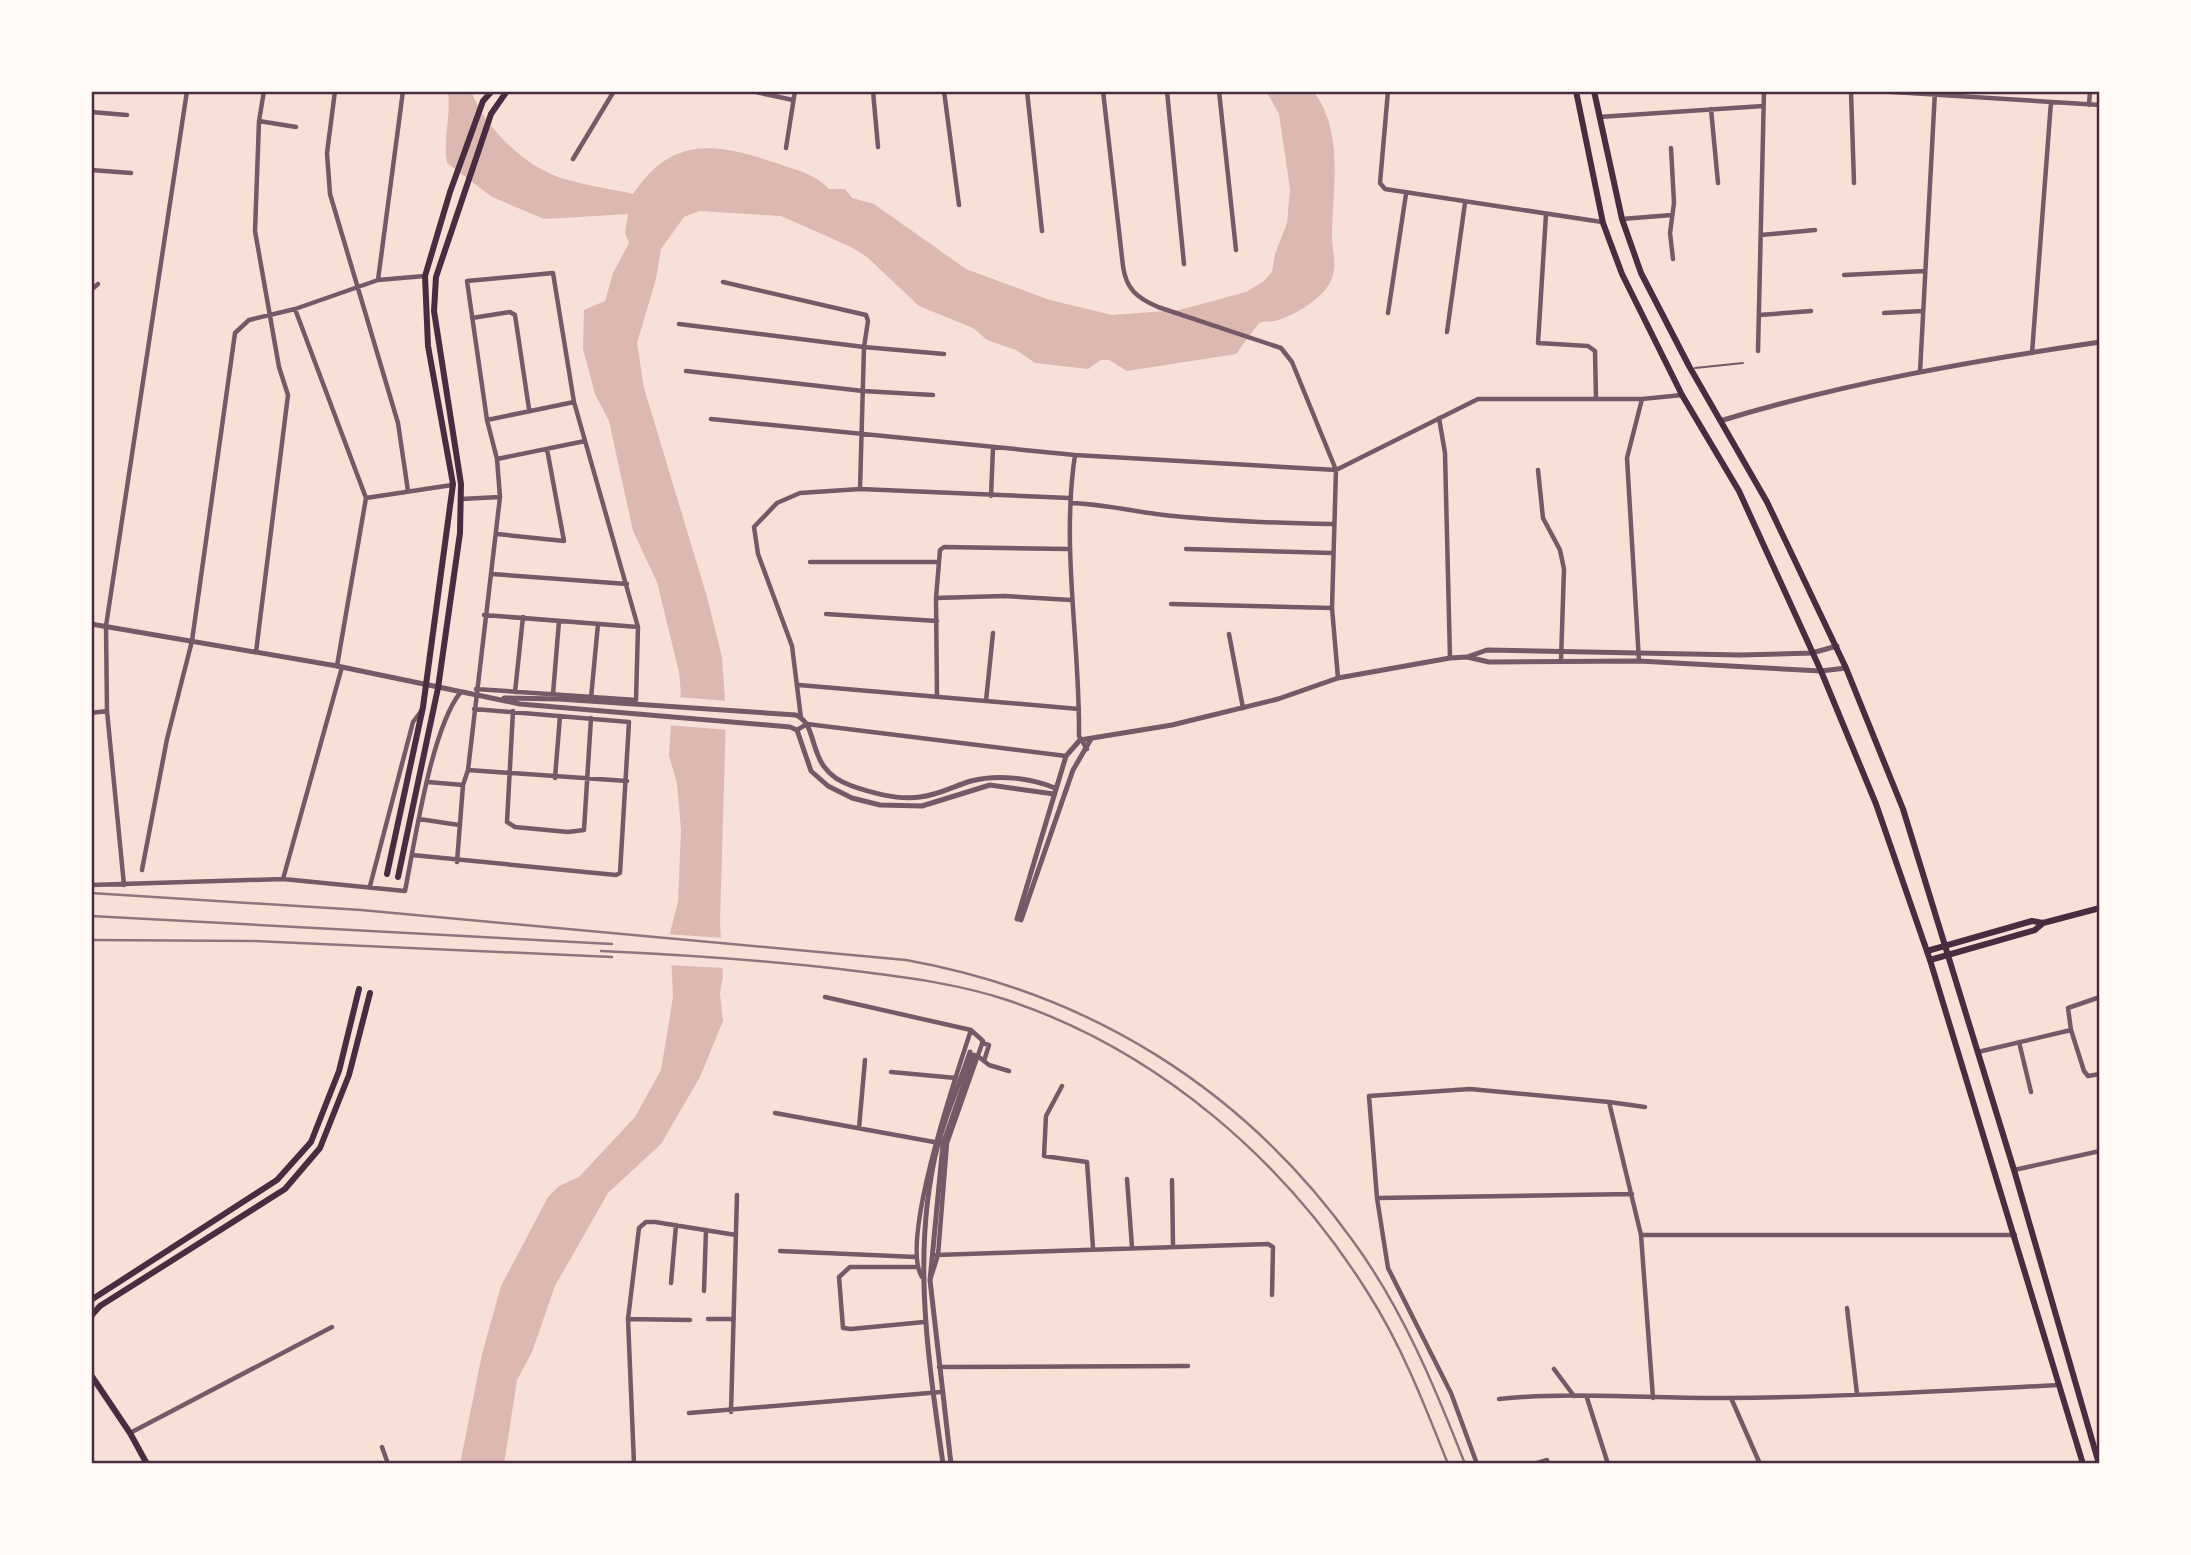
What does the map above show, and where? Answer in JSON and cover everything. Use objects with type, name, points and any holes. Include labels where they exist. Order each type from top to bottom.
[{"type":"main road","points":[[387,874],[427,685],[453,484],[428,346],[425,276],[450,192],[483,101],[492,91]]},
{"type":"main road","points":[[398,877],[438,688],[460,533],[461,499],[434,311],[438,269],[491,114],[507,91]]},
{"type":"main road","points":[[1576,91],[1603,223],[1622,274],[1682,395],[1738,492],[1821,671],[1876,804],[1930,960],[2016,1235],[2083,1464]]},
{"type":"main road","points":[[1594,91],[1622,219],[1641,273],[1690,369],[1767,502],[1837,646],[1903,809],[2014,1170],[2099,1464]]},
{"type":"main road","points":[[1927,951],[2032,921],[2043,923],[2100,908]]},
{"type":"main road","points":[[1930,960],[2035,930],[2043,923]]},
{"type":"main road","points":[[91,1300],[277,1180],[311,1142],[339,1072],[359,989]]},
{"type":"main road","points":[[91,1316],[100,1306],[285,1189],[320,1148],[349,1075],[370,993]]},
{"type":"main road","points":[[284,1172],[292,1180]]},
{"type":"main road","points":[[91,1375],[130,1433],[144,1463]]},
{"type":"street","points":[[124,885],[107,711],[106,626],[187,91]]},
{"type":"street","points":[[256,652],[288,395],[279,368],[268,315],[255,231],[259,121],[264,91]]},
{"type":"street","points":[[335,91],[327,153],[330,194],[356,289],[373,331],[398,423],[408,491]]},
{"type":"street","points":[[378,280],[402,91]]},
{"type":"street","points":[[573,159],[614,91]]},
{"type":"street","points":[[751,91],[793,100]]},
{"type":"street","points":[[786,148],[795,91]]},
{"type":"street","points":[[873,91],[878,147]]},
{"type":"street","points":[[944,91],[959,205]]},
{"type":"street","points":[[1027,91],[1042,231]]},
{"type":"street","points":[[1103,91],[1123,266],[1129,288],[1144,301],[1269,341],[1286,353],[1336,470],[1332,524],[1332,608],[1338,678]]},
{"type":"street","points":[[1167,91],[1184,264]]},
{"type":"street","points":[[1219,91],[1236,250]]},
{"type":"street","points":[[1388,91],[1380,183],[1385,188],[1405,194],[1603,223]]},
{"type":"street","points":[[1758,351],[1764,91]]},
{"type":"street","points":[[1851,91],[1854,183]]},
{"type":"street","points":[[1877,91],[2100,105]]},
{"type":"street","points":[[2089,105],[2091,91]]},
{"type":"street","points":[[1920,372],[1934,93]]},
{"type":"street","points":[[2032,353],[2051,102]]},
{"type":"street","points":[[1599,117],[1763,106]]},
{"type":"street","points":[[1711,108],[1718,183]]},
{"type":"street","points":[[91,112],[127,115]]},
{"type":"street","points":[[259,121],[296,127]]},
{"type":"street","points":[[1671,148],[1670,233],[1673,259]]},
{"type":"street","points":[[91,170],[131,173]]},
{"type":"street","points":[[1388,313],[1405,194]]},
{"type":"street","points":[[1447,332],[1465,203]]},
{"type":"street","points":[[1546,214],[1538,343],[1588,346],[1595,351],[1596,399]]},
{"type":"street","points":[[1622,219],[1672,215]]},
{"type":"street","points":[[1761,236],[1815,230]]},
{"type":"street","points":[[1844,275],[1925,271]]},
{"type":"street","points":[[457,862],[463,785],[468,770],[476,689],[484,615],[492,574],[500,497],[497,459],[487,420],[467,281],[553,273],[574,402],[628,584],[638,627],[636,700],[476,689]]},
{"type":"street","points":[[142,870],[167,739],[192,641],[235,332],[249,320],[295,309],[378,280],[425,276]]},
{"type":"street","points":[[723,282],[866,315],[868,321],[864,347],[860,489]]},
{"type":"street","points":[[91,290],[98,284]]},
{"type":"street","points":[[283,879],[340,667],[366,498],[295,309]]},
{"type":"street","points":[[1759,316],[1811,311]]},
{"type":"street","points":[[472,318],[510,312],[514,315],[529,409]]},
{"type":"street","points":[[1884,313],[1923,312]]},
{"type":"street","points":[[679,324],[944,354]]},
{"type":"street","points":[[1720,421],[1773,405],[1920,372],[2100,342]]},
{"type":"street","points":[[686,371],[863,391],[933,395]]},
{"type":"street","points":[[711,419],[1075,455],[1336,470],[1478,399],[1642,399],[1682,395]]},
{"type":"street","points":[[1639,661],[1627,458],[1642,399]]},
{"type":"street","points":[[487,420],[529,409],[574,402]]},
{"type":"street","points":[[1439,418],[1445,453],[1450,658]]},
{"type":"street","points":[[497,459],[585,441]]},
{"type":"street","points":[[991,496],[993,448]]},
{"type":"street","points":[[497,534],[564,541],[547,449]]},
{"type":"street","points":[[1075,455],[1068,549],[1080,740],[1088,749]]},
{"type":"street","points":[[1538,470],[1543,519],[1560,550],[1564,569],[1561,660]]},
{"type":"street","points":[[366,498],[453,484]]},
{"type":"street","points":[[801,718],[799,685],[792,646],[758,554],[754,527],[776,503],[800,493],[860,489],[1070,500],[1153,513],[1242,522],[1332,524]]},
{"type":"street","points":[[461,499],[500,497]]},
{"type":"street","points":[[937,696],[936,598],[938,562],[944,547],[1068,549]]},
{"type":"street","points":[[1186,549],[1332,553]]},
{"type":"street","points":[[810,562],[938,562]]},
{"type":"street","points":[[492,574],[628,584]]},
{"type":"street","points":[[936,598],[1004,596],[1071,600]]},
{"type":"street","points":[[1171,604],[1332,608]]},
{"type":"street","points":[[827,614],[937,621]]},
{"type":"street","points":[[484,615],[638,627]]},
{"type":"street","points":[[515,692],[523,617]]},
{"type":"street","points":[[553,694],[559,621]]},
{"type":"street","points":[[590,698],[598,624]]},
{"type":"street","points":[[91,625],[340,667],[520,704],[778,724],[797,730],[807,724],[1066,756]]},
{"type":"street","points":[[986,701],[993,633]]},
{"type":"street","points":[[1229,634],[1243,708]]},
{"type":"street","points":[[1091,739],[1088,749],[1073,770],[1019,920],[1066,756],[1080,740],[1243,708],[1338,678],[1467,657],[1488,650],[1740,655],[1812,653],[1837,646]]},
{"type":"street","points":[[1467,657],[1477,662],[1639,661],[1821,671],[1846,667]]},
{"type":"street","points":[[799,685],[1079,709]]},
{"type":"street","points":[[91,885],[283,879],[405,891],[428,782],[446,718],[460,693]]},
{"type":"street","points":[[497,699],[525,697],[779,713],[801,718],[807,724],[814,753],[827,773],[852,786],[878,793],[919,798],[970,782],[1000,777],[1055,791]]},
{"type":"street","points":[[370,886],[413,722],[423,707]]},
{"type":"street","points":[[412,855],[457,862],[616,875],[622,867],[629,722],[474,709]]},
{"type":"street","points":[[91,713],[107,711]]},
{"type":"street","points":[[513,711],[507,822],[510,825],[568,832],[584,830],[591,718]]},
{"type":"street","points":[[555,778],[560,716]]},
{"type":"street","points":[[797,730],[811,771],[828,786],[852,798],[880,805],[922,806],[990,785],[1055,791]]},
{"type":"street","points":[[468,770],[627,781]]},
{"type":"street","points":[[428,782],[463,785]]},
{"type":"street","points":[[419,819],[460,825]]},
{"type":"street","points":[[825,997],[971,1030],[982,1043],[943,1144],[935,1255],[930,1280],[951,1464]]},
{"type":"street","points":[[2100,997],[2068,1008],[2071,1030],[2084,1071],[2088,1076],[2100,1074]]},
{"type":"street","points":[[943,1464],[924,1322],[920,1256],[934,1142],[971,1030]]},
{"type":"street","points":[[1978,1052],[2071,1030]]},
{"type":"street","points":[[2019,1042],[2031,1092]]},
{"type":"street","points":[[977,1056],[1009,1071]]},
{"type":"street","points":[[922,1277],[917,1267],[938,1143],[977,1056]]},
{"type":"street","points":[[859,1128],[865,1060]]},
{"type":"street","points":[[891,1072],[956,1078]]},
{"type":"street","points":[[1062,1086],[1045,1116],[1044,1156],[1087,1162],[1093,1248]]},
{"type":"street","points":[[1477,1464],[1451,1393],[1388,1268],[1377,1198],[1369,1096],[1470,1089],[1645,1107]]},
{"type":"street","points":[[1609,1102],[1641,1235],[1653,1398]]},
{"type":"street","points":[[775,1113],[934,1142]]},
{"type":"street","points":[[2014,1170],[2100,1151]]},
{"type":"street","points":[[1128,1179],[1132,1247]]},
{"type":"street","points":[[1172,1180],[1173,1245]]},
{"type":"street","points":[[1377,1198],[1633,1194]]},
{"type":"street","points":[[731,1412],[737,1195]]},
{"type":"street","points":[[634,1464],[628,1319],[639,1228],[651,1222],[736,1235]]},
{"type":"street","points":[[671,1283],[676,1225]]},
{"type":"street","points":[[704,1291],[706,1230]]},
{"type":"street","points":[[1641,1235],[2016,1235]]},
{"type":"street","points":[[935,1255],[1173,1245],[1272,1245],[1272,1295]]},
{"type":"street","points":[[780,1251],[920,1256]]},
{"type":"street","points":[[917,1267],[850,1266],[843,1270],[839,1277],[841,1321],[843,1328],[850,1329],[924,1322]]},
{"type":"street","points":[[1847,1308],[1857,1394]]},
{"type":"street","points":[[628,1319],[690,1320]]},
{"type":"street","points":[[708,1319],[734,1319]]},
{"type":"street","points":[[130,1433],[332,1328]]},
{"type":"street","points":[[938,1367],[1188,1366]]},
{"type":"street","points":[[1554,1369],[1575,1397]]},
{"type":"street","points":[[1499,1399],[1546,1394],[1587,1398],[1731,1398],[2060,1385]]},
{"type":"street","points":[[689,1413],[731,1412],[941,1392]]},
{"type":"street","points":[[1587,1398],[1608,1464]]},
{"type":"street","points":[[1731,1398],[1760,1464]]},
{"type":"street","points":[[382,1447],[388,1464]]},
{"type":"street","points":[[1534,1464],[1547,1460]]},
{"type":"lane","points":[[1690,369],[1743,363]]},
{"type":"shaded area","points":[[448,91],[471,91],[485,116],[504,140],[528,161],[553,175],[633,194],[664,161],[680,153],[715,148],[755,156],[805,173],[829,189],[845,189],[852,198],[874,204],[966,269],[1050,300],[1112,315],[1179,310],[1246,292],[1264,281],[1272,272],[1275,254],[1287,223],[1290,189],[1279,114],[1266,91],[1313,91],[1329,124],[1335,178],[1332,233],[1334,273],[1323,292],[1304,308],[1289,316],[1259,323],[1236,354],[1127,371],[1109,360],[1101,360],[1088,369],[1035,363],[1016,350],[987,340],[973,328],[919,306],[867,257],[851,247],[781,216],[699,211],[684,217],[661,249],[656,279],[637,343],[644,388],[707,597],[722,657],[726,716],[720,922],[723,976],[720,994],[723,1021],[700,1077],[661,1144],[608,1193],[555,1286],[532,1352],[517,1380],[504,1464],[460,1464],[482,1354],[501,1286],[548,1197],[559,1186],[579,1177],[635,1117],[661,1070],[673,997],[670,933],[678,902],[681,830],[677,783],[669,756],[671,724],[681,694],[679,672],[657,582],[633,531],[609,421],[595,394],[583,349],[584,310],[605,301],[613,273],[629,243],[625,233],[628,214],[544,219],[492,197],[447,163]]},
{"type":"pier","points":[[677,697],[729,701],[729,730],[667,725]]},
{"type":"pier","points":[[666,934],[724,938],[725,968],[668,965]]},
{"type":"railway","points":[[91,893],[361,910],[906,960],[974,975],[1038,996],[1100,1023],[1158,1056],[1212,1094],[1263,1138],[1310,1187],[1353,1241],[1387,1293],[1429,1377],[1465,1464]]},
{"type":"railway","points":[[91,916],[612,944]]},
{"type":"railway","points":[[91,940],[254,941],[612,957]]},
{"type":"railway","points":[[601,951],[799,965],[937,983],[1007,1000],[1062,1021],[1115,1048],[1213,1115],[1257,1155],[1298,1198],[1335,1244],[1392,1334],[1448,1464]]}]
